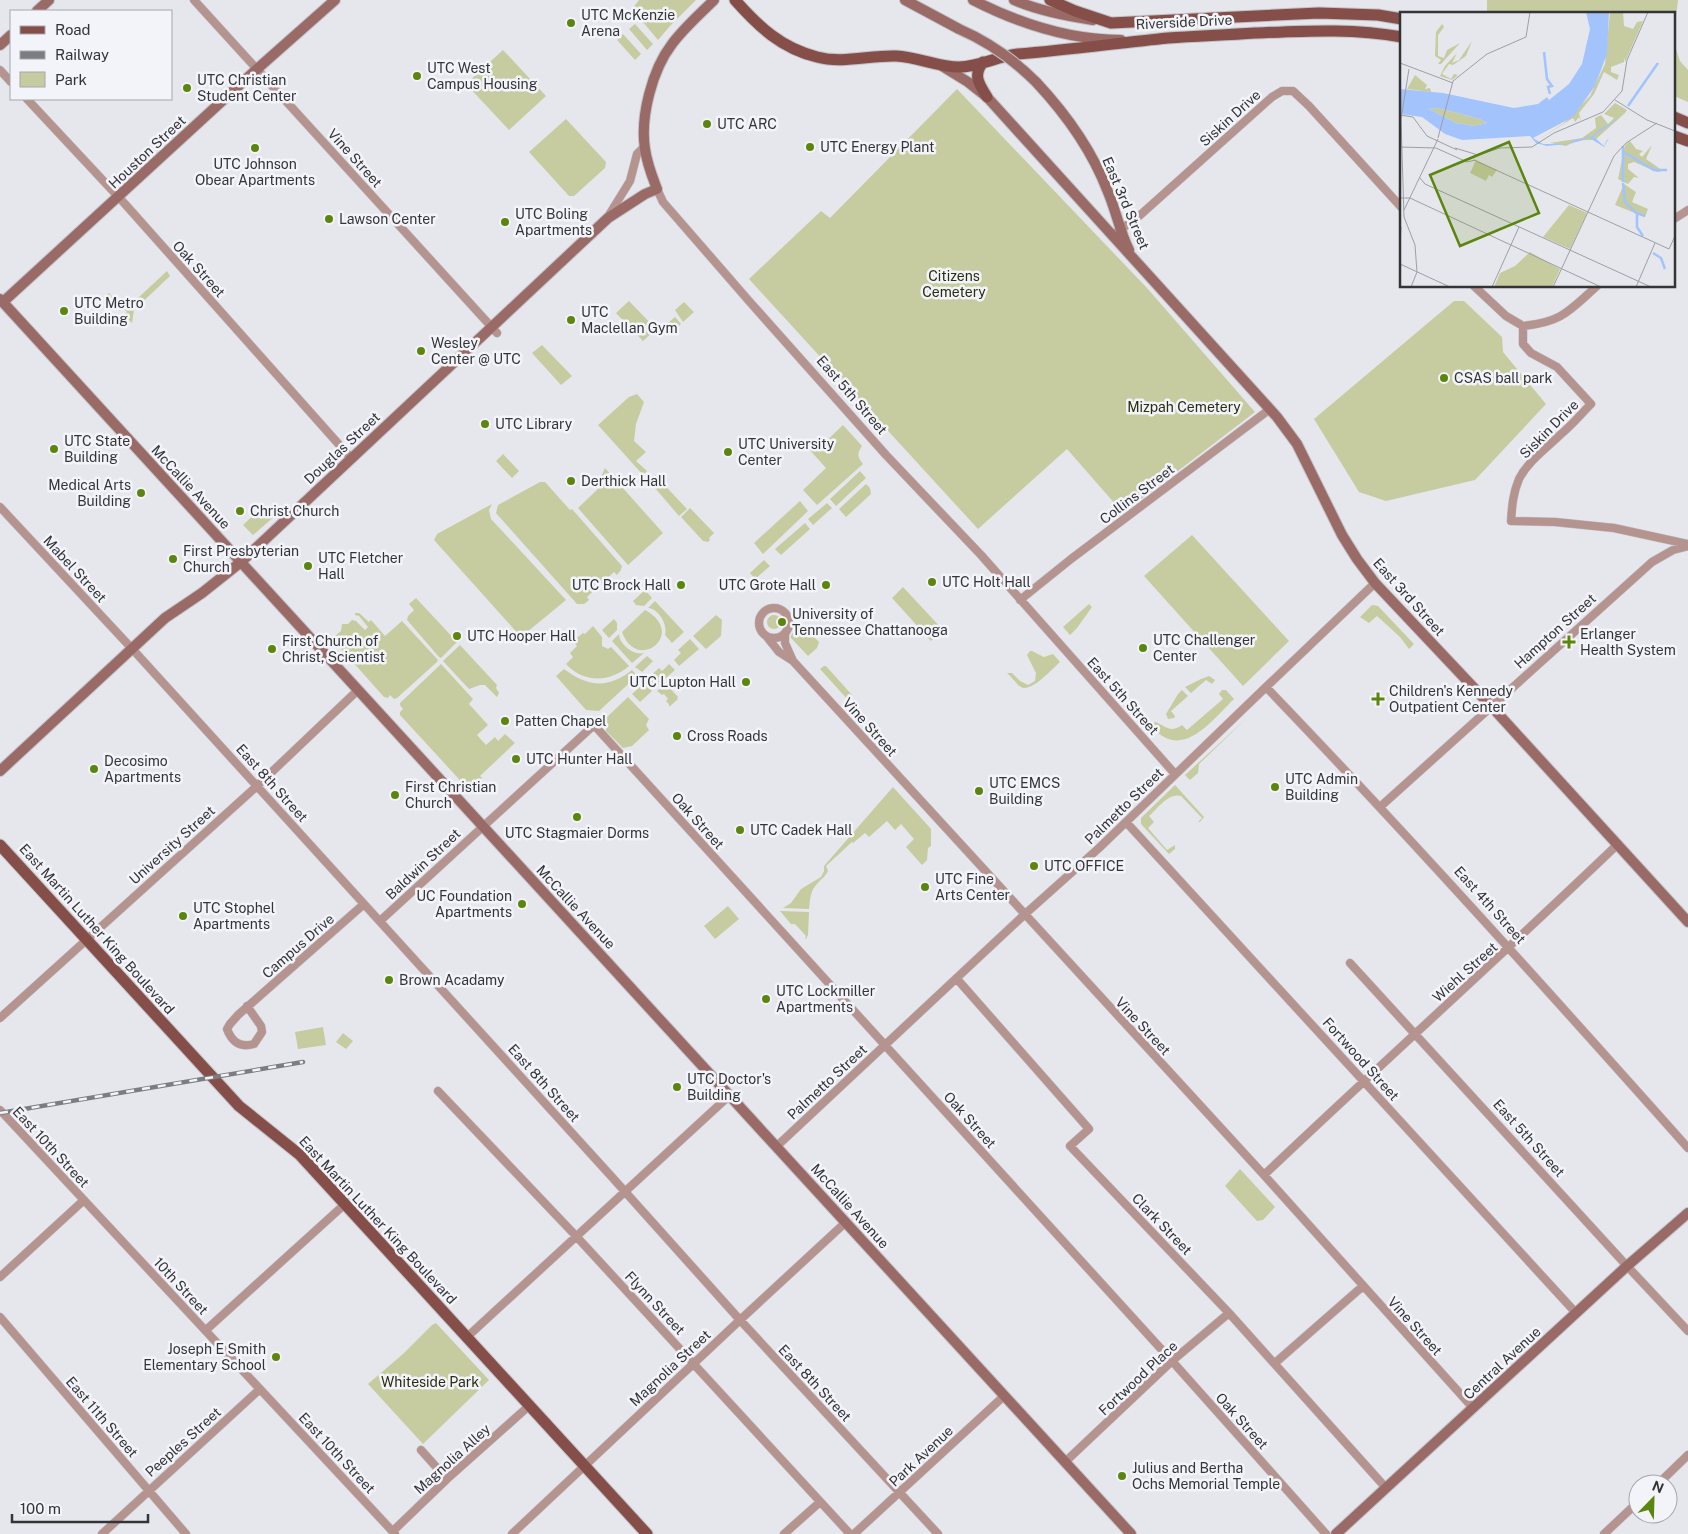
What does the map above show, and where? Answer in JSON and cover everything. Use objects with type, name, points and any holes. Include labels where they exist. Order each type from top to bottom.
[{"type":"main road","points":[[38,10],[49,0]]},
{"type":"main road","name":"Houston Street","points":[[1,302],[257,68],[335,0]]},
{"type":"main road","name":"East 5th Street","points":[[657,190],[648,167],[644,147],[645,115],[650,91],[657,71],[671,45],[714,0]]},
{"type":"main road","points":[[735,0],[754,22],[787,46],[810,55],[835,60],[893,56],[918,58],[959,67],[1008,56],[1169,38]]},
{"type":"main road","name":"East 3rd Street","points":[[905,0],[1000,51],[1036,82],[1066,117],[1089,152],[1108,190],[1130,251],[1142,267]]},
{"type":"main road","name":"Riverside Drive","points":[[973,0],[1032,25],[1076,36],[1117,40],[1339,30],[1400,37]]},
{"type":"main road","name":"Riverside Drive","points":[[1014,0],[1068,17],[1111,23],[1319,13],[1378,15],[1400,19]]},
{"type":"main road","points":[[1050,0],[1074,11],[1111,23]]},
{"type":"main road","points":[[0,46],[10,36]]},
{"type":"main road","points":[[918,58],[957,74],[987,97]]},
{"type":"main road","points":[[983,62],[977,72],[977,81],[987,97]]},
{"type":"main road","name":"East 3rd Street","points":[[987,97],[1270,409],[1297,444],[1342,535],[1375,583],[1491,706],[1688,922]]},
{"type":"main road","points":[[1676,118],[1688,123]]},
{"type":"main road","points":[[1676,137],[1688,142]]},
{"type":"main road","name":"Douglas Street","points":[[0,771],[165,618],[202,593],[241,562],[351,458],[495,330],[608,218],[645,194],[657,190]]},
{"type":"main road","name":"McCallie Avenue","points":[[1,302],[1131,1534]]},
{"type":"main road","name":"East Martin Luther King Boulevard","points":[[0,845],[239,1106],[300,1155],[647,1534]]},
{"type":"main road","name":"Central Avenue","points":[[1336,1534],[1627,1266],[1688,1213]]},
{"type":"street","name":"Vine Street","points":[[194,0],[495,330]]},
{"type":"street","points":[[0,70],[10,81]]},
{"type":"street","name":"Siskin Drive","points":[[1110,234],[1121,230],[1170,189],[1272,97],[1282,91],[1293,91],[1309,106],[1400,206]]},
{"type":"street","name":"Oak Street","points":[[28,100],[118,197],[351,458]]},
{"type":"street","name":"Douglas Street","points":[[608,218],[630,180],[637,154],[644,147]]},
{"type":"street","name":"East 5th Street","points":[[657,190],[663,202],[886,456],[968,542],[1175,774]]},
{"type":"street","points":[[1676,218],[1688,210]]},
{"type":"street","points":[[1476,288],[1506,316],[1522,326],[1555,320],[1567,313],[1595,288]]},
{"type":"street","name":"Siskin Drive","points":[[1522,326],[1523,344],[1531,353],[1557,367],[1591,404],[1524,471],[1512,499],[1511,521],[1555,522],[1614,528],[1688,545]]},
{"type":"street","name":"Collins Street","points":[[1020,600],[1071,558],[1270,409]]},
{"type":"street","points":[[0,507],[7,514],[0,520]]},
{"type":"street","name":"Mabel Street","points":[[7,514],[132,648]]},
{"type":"street","name":"Hampton Street","points":[[1380,807],[1652,562],[1673,550],[1688,545]]},
{"type":"street","name":"Palmetto Street","points":[[777,1146],[1126,822],[1266,687],[1363,597],[1375,583]]},
{"type":"street","name":"Vine Street","points":[[793,661],[785,644],[789,622],[786,613],[780,609],[771,609],[762,613],[760,618],[761,628],[779,652],[793,661],[1264,1175],[1473,1408]]},
{"type":"street","points":[[764,633],[771,638],[783,636],[786,633]]},
{"type":"street","name":"East 8th Street","points":[[132,648],[740,1320],[938,1534]]},
{"type":"street","name":"East 4th Street","points":[[1266,687],[1380,807],[1688,1148]]},
{"type":"street","name":"University Street","points":[[0,1018],[257,786],[358,690]]},
{"type":"street","name":"Oak Street","points":[[594,725],[1172,1361],[1326,1534]]},
{"type":"street","name":"Baldwin Street","points":[[380,921],[482,825],[594,725]]},
{"type":"street","name":"Fortwood Street","points":[[1126,822],[1576,1313]]},
{"type":"street","name":"Wiehl Street","points":[[1415,1034],[1618,844]]},
{"type":"street","name":"Campus Drive","points":[[247,1006],[262,1032],[254,1044],[242,1046],[235,1043],[230,1036],[227,1029],[230,1024],[247,1006],[364,904]]},
{"type":"street","name":"East 5th Street","points":[[1350,963],[1688,1331]]},
{"type":"street","name":"Clark Street","points":[[956,980],[1089,1129],[1070,1146],[1229,1313],[1386,1488]]},
{"type":"street","points":[[1264,1175],[1415,1034]]},
{"type":"street","name":"Flynn Street","points":[[438,1091],[576,1236],[850,1534]]},
{"type":"street","points":[[467,1337],[730,1095]]},
{"type":"street","name":"East 10th Street","points":[[0,1110],[84,1200]]},
{"type":"street","points":[[0,1278],[84,1200]]},
{"type":"street","name":"10th Street","points":[[84,1200],[260,1389]]},
{"type":"street","points":[[206,1330],[345,1204]]},
{"type":"street","name":"Magnolia Street","points":[[512,1534],[846,1222]]},
{"type":"street","points":[[1274,1363],[1363,1286]]},
{"type":"street","name":"Fortwood Place","points":[[1065,1462],[1172,1361],[1229,1313]]},
{"type":"street","name":"East 11th Street","points":[[0,1317],[186,1534]]},
{"type":"street","name":"East 10th Street","points":[[260,1389],[394,1533]]},
{"type":"street","name":"Peeples Street","points":[[102,1534],[260,1389]]},
{"type":"street","name":"Park Avenue","points":[[854,1534],[1004,1396]]},
{"type":"street","name":"Magnolia Alley","points":[[394,1533],[447,1479],[530,1405]]},
{"type":"street","points":[[421,1450],[447,1479]]},
{"type":"street","points":[[1669,1474],[1688,1456]]},
{"type":"street","points":[[784,1534],[820,1502]]},
{"type":"street","points":[[1604,1534],[1628,1511]]},
{"type":"green space","points":[[639,0],[696,0],[658,40],[632,9]]},
{"type":"green space","points":[[1487,0],[1678,0],[1676,16],[1676,12],[1487,11]]},
{"type":"green space","points":[[635,24],[653,44],[647,50],[629,29]]},
{"type":"green space","points":[[623,34],[641,54],[635,60],[617,40]]},
{"type":"green space","points":[[1676,49],[1680,61],[1688,70],[1688,102],[1676,97]]},
{"type":"green space","points":[[503,50],[546,96],[509,130],[466,84]]},
{"type":"green space","name":"Citizens Cemetery","points":[[957,89],[1147,288],[1255,412],[1123,513],[1067,449],[978,529],[749,279],[821,211],[830,218]]},
{"type":"green space","points":[[566,119],[606,162],[605,168],[574,196],[569,196],[529,152]]},
{"type":"green space","points":[[167,271],[170,276],[134,310],[132,323],[124,315],[127,312],[125,310]]},
{"type":"green space","points":[[109,293],[116,302],[122,297],[129,302],[120,311],[106,295]]},
{"type":"green space","points":[[629,301],[656,329],[643,341],[616,313]]},
{"type":"green space","name":"CSAS ball park","points":[[1454,301],[1464,301],[1502,337],[1503,352],[1546,404],[1475,480],[1386,501],[1359,492],[1314,419]]},
{"type":"green space","points":[[684,302],[694,312],[683,322],[675,310]]},
{"type":"green space","points":[[675,317],[681,324],[669,335],[662,328]]},
{"type":"green space","points":[[542,345],[572,376],[561,385],[532,353]]},
{"type":"green space","points":[[637,394],[644,402],[636,424],[634,441],[646,452],[636,461],[647,471],[643,475],[598,425],[629,397]]},
{"type":"green space","points":[[843,425],[862,446],[858,455],[863,464],[817,505],[803,490],[826,468],[808,448],[811,445],[819,448]]},
{"type":"green space","points":[[503,454],[519,471],[512,478],[496,461]]},
{"type":"green space","points":[[605,468],[663,533],[628,565],[578,508],[602,485],[600,479]]},
{"type":"green space","points":[[860,471],[866,478],[836,506],[830,499]]},
{"type":"green space","points":[[655,475],[687,509],[679,516],[649,481]]},
{"type":"green space","points":[[540,482],[545,482],[570,510],[572,509],[622,566],[617,575],[614,572],[587,597],[589,600],[584,604],[577,604],[496,513],[498,505]]},
{"type":"green space","points":[[866,484],[870,488],[871,494],[846,517],[839,509]]},
{"type":"green space","points":[[800,501],[808,511],[763,554],[754,543]]},
{"type":"green space","points":[[827,503],[832,508],[813,525],[808,519]]},
{"type":"green space","points":[[492,504],[489,510],[491,519],[566,600],[521,637],[434,540],[437,534]]},
{"type":"green space","points":[[262,507],[268,512],[271,510],[276,515],[253,535],[243,525]]},
{"type":"green space","points":[[690,508],[714,533],[708,542],[703,541],[681,517]]},
{"type":"green space","points":[[805,523],[810,529],[781,555],[775,549]]},
{"type":"green space","points":[[1192,535],[1289,641],[1243,686],[1144,576]]},
{"type":"green space","points":[[764,560],[770,566],[755,579],[750,573]]},
{"type":"green space","points":[[903,587],[943,630],[931,641],[892,598]]},
{"type":"green space","points":[[645,590],[652,598],[644,606],[636,605],[633,601]]},
{"type":"green space","points":[[416,598],[457,642],[441,658],[407,620],[414,610],[409,604]]},
{"type":"green space","points":[[655,601],[684,632],[672,643],[665,635],[666,631],[662,618],[656,611],[648,608]]},
{"type":"green space","points":[[1089,604],[1092,607],[1070,635],[1063,627]]},
{"type":"green space","points":[[1372,605],[1378,606],[1414,644],[1409,649],[1400,637],[1377,616],[1369,623],[1360,617]]},
{"type":"green space","points":[[645,610],[657,619],[662,629],[661,638],[647,650],[638,650],[629,644],[622,632]]},
{"type":"green space","points":[[355,613],[359,613],[369,622],[371,620],[385,636],[402,621],[438,660],[437,662],[397,698],[394,699],[390,695],[388,698],[384,697],[335,642],[335,636],[341,631],[342,624],[348,624],[352,620],[356,621],[365,630],[368,627]]},
{"type":"green space","points":[[716,615],[722,620],[721,636],[706,649],[693,636]]},
{"type":"green space","points":[[771,615],[777,615],[781,622],[777,629],[771,629],[767,625],[767,619]]},
{"type":"green space","points":[[614,619],[617,623],[617,630],[609,638],[602,630]]},
{"type":"green space","points":[[593,626],[602,637],[602,646],[608,649],[611,647],[629,666],[613,676],[597,678],[581,675],[566,664],[573,657],[570,653],[577,646],[573,641],[583,633],[585,634]]},
{"type":"green space","points":[[794,632],[802,635],[811,634],[819,642],[817,648],[808,656],[791,638]]},
{"type":"green space","points":[[619,634],[624,645],[636,653],[644,653],[632,663],[612,641]]},
{"type":"green space","points":[[690,639],[699,649],[679,666],[674,660],[681,653],[678,650]]},
{"type":"green space","points":[[460,645],[497,685],[496,688],[499,693],[497,697],[485,685],[469,689],[443,661]]},
{"type":"green space","points":[[1030,651],[1044,657],[1053,654],[1060,662],[1036,684],[1025,688],[1019,686],[1007,673],[1012,673],[1020,681],[1028,685],[1035,681],[1036,673],[1027,655]]},
{"type":"green space","points":[[647,656],[653,661],[642,672],[635,667]]},
{"type":"green space","points":[[441,664],[473,699],[469,704],[488,725],[477,735],[486,745],[495,737],[498,741],[505,734],[515,743],[480,776],[482,778],[469,790],[400,715],[403,709],[400,703]]},
{"type":"green space","points":[[669,664],[675,670],[655,688],[647,679],[659,668],[662,671]]},
{"type":"green space","points":[[824,666],[852,695],[848,700],[820,669]]},
{"type":"green space","points":[[564,669],[581,679],[598,683],[615,680],[632,670],[637,676],[599,711],[586,710],[556,676]]},
{"type":"green space","points":[[1209,676],[1215,680],[1212,684],[1206,680],[1191,693],[1185,687],[1201,679]]},
{"type":"green space","points":[[644,683],[652,691],[640,702],[632,694]]},
{"type":"green space","points":[[666,684],[678,697],[669,707],[666,701],[668,699],[664,694],[662,695],[657,691]]},
{"type":"green space","points":[[1182,690],[1188,696],[1171,711],[1175,716],[1174,718],[1168,719],[1166,714]]},
{"type":"green space","points":[[1222,690],[1226,690],[1234,699],[1207,726],[1196,734],[1186,739],[1175,740],[1164,737],[1153,728],[1153,723],[1156,722],[1172,729],[1182,725],[1187,730],[1223,699],[1219,694]]},
{"type":"green space","points":[[628,697],[649,719],[646,725],[649,730],[632,746],[623,748],[606,731],[606,718]]},
{"type":"green space","points":[[1248,717],[1199,764],[1198,773],[1190,780],[1185,775]]},
{"type":"green space","points":[[1175,785],[1204,817],[1198,822],[1202,818],[1181,796],[1177,795],[1168,799],[1149,816],[1154,822],[1148,828],[1167,850],[1175,845],[1175,849],[1169,854],[1141,824],[1141,818]]},
{"type":"green space","points":[[893,787],[931,829],[931,846],[928,848],[927,860],[922,865],[906,847],[914,839],[901,824],[895,830],[887,821],[869,837],[865,833],[852,842],[826,866],[828,871],[813,890],[809,909],[783,908],[791,903],[801,889],[821,877],[824,866]]},
{"type":"green space","points":[[728,906],[739,919],[715,939],[704,926]]},
{"type":"green space","points":[[780,911],[809,912],[808,935],[806,939],[806,936],[795,924],[791,924]]},
{"type":"green space","points":[[323,1027],[326,1045],[298,1049],[295,1032]]},
{"type":"green space","points":[[343,1033],[353,1041],[346,1049],[336,1042]]},
{"type":"green space","points":[[1240,1169],[1275,1207],[1263,1220],[1257,1221],[1225,1186]]},
{"type":"green space","name":"Whiteside Park","points":[[436,1323],[489,1380],[423,1444],[368,1384]]},
{"type":"railway","points":[[0,1113],[303,1062]]},
{"type":"place","name":"UTC McKenzie Arena","points":[[571,23]]},
{"type":"place","name":"UTC West Campus Housing","points":[[417,76]]},
{"type":"place","name":"UTC Christian Student Center","points":[[187,88]]},
{"type":"place","name":"UTC ARC","points":[[707,124]]},
{"type":"place","name":"UTC Energy Plant","points":[[810,147]]},
{"type":"place","name":"UTC Johnson Obear Apartments","points":[[255,148]]},
{"type":"place","name":"Lawson Center","points":[[329,219]]},
{"type":"place","name":"UTC Boling Apartments","points":[[505,222]]},
{"type":"place","name":"UTC Metro Building","points":[[64,311]]},
{"type":"place","name":"UTC Maclellan Gym","points":[[571,320]]},
{"type":"place","name":"Wesley Center @ UTC","points":[[421,351]]},
{"type":"place","name":"CSAS ball park","points":[[1444,378]]},
{"type":"place","name":"UTC Library","points":[[485,424]]},
{"type":"place","name":"UTC State Building","points":[[54,449]]},
{"type":"place","name":"UTC University Center","points":[[728,452]]},
{"type":"place","name":"Derthick Hall","points":[[571,481]]},
{"type":"place","name":"Medical Arts Building","points":[[141,493]]},
{"type":"place","name":"Christ Church","points":[[240,511]]},
{"type":"place","name":"First Presbyterian Church","points":[[173,559]]},
{"type":"place","name":"UTC Fletcher Hall","points":[[308,566]]},
{"type":"place","name":"UTC Holt Hall","points":[[932,582]]},
{"type":"place","name":"UTC Brock Hall","points":[[681,585]]},
{"type":"place","name":"UTC Grote Hall","points":[[826,585]]},
{"type":"place","name":"University of Tennessee Chattanooga","points":[[782,622]]},
{"type":"place","name":"UTC Hooper Hall","points":[[457,636]]},
{"type":"place","name":"Erlanger Health System","points":[[1569,642]]},
{"type":"place","name":"UTC Challenger Center","points":[[1143,648]]},
{"type":"place","name":"First Church of Christ, Scientist","points":[[272,649]]},
{"type":"place","name":"UTC Lupton Hall","points":[[746,682]]},
{"type":"place","name":"Children's Kennedy Outpatient Center","points":[[1378,699]]},
{"type":"place","name":"Patten Chapel","points":[[505,721]]},
{"type":"place","name":"Cross Roads","points":[[677,736]]},
{"type":"place","name":"UTC Hunter Hall","points":[[516,759]]},
{"type":"place","name":"Decosimo Apartments","points":[[94,769]]},
{"type":"place","name":"UTC Admin Building","points":[[1275,787]]},
{"type":"place","name":"UTC EMCS Building","points":[[979,791]]},
{"type":"place","name":"First Christian Church","points":[[395,795]]},
{"type":"place","name":"UTC Stagmaier Dorms","points":[[577,817]]},
{"type":"place","name":"UTC Cadek Hall","points":[[740,830]]},
{"type":"place","name":"UTC OFFICE","points":[[1034,866]]},
{"type":"place","name":"UTC Fine Arts Center","points":[[925,887]]},
{"type":"place","name":"UC Foundation Apartments","points":[[522,904]]},
{"type":"place","name":"UTC Stophel Apartments","points":[[183,916]]},
{"type":"place","name":"Brown Acadamy","points":[[389,980]]},
{"type":"place","name":"UTC Lockmiller Apartments","points":[[766,999]]},
{"type":"place","name":"UTC Doctor's Building","points":[[677,1087]]},
{"type":"place","name":"Joseph E Smith Elementary School","points":[[276,1357]]},
{"type":"place","name":"Julius and Bertha Ochs Memorial Temple","points":[[1122,1476]]},
{"type":"park label","name":"Mizpah Cemetery","points":[[1184,407]]}]
